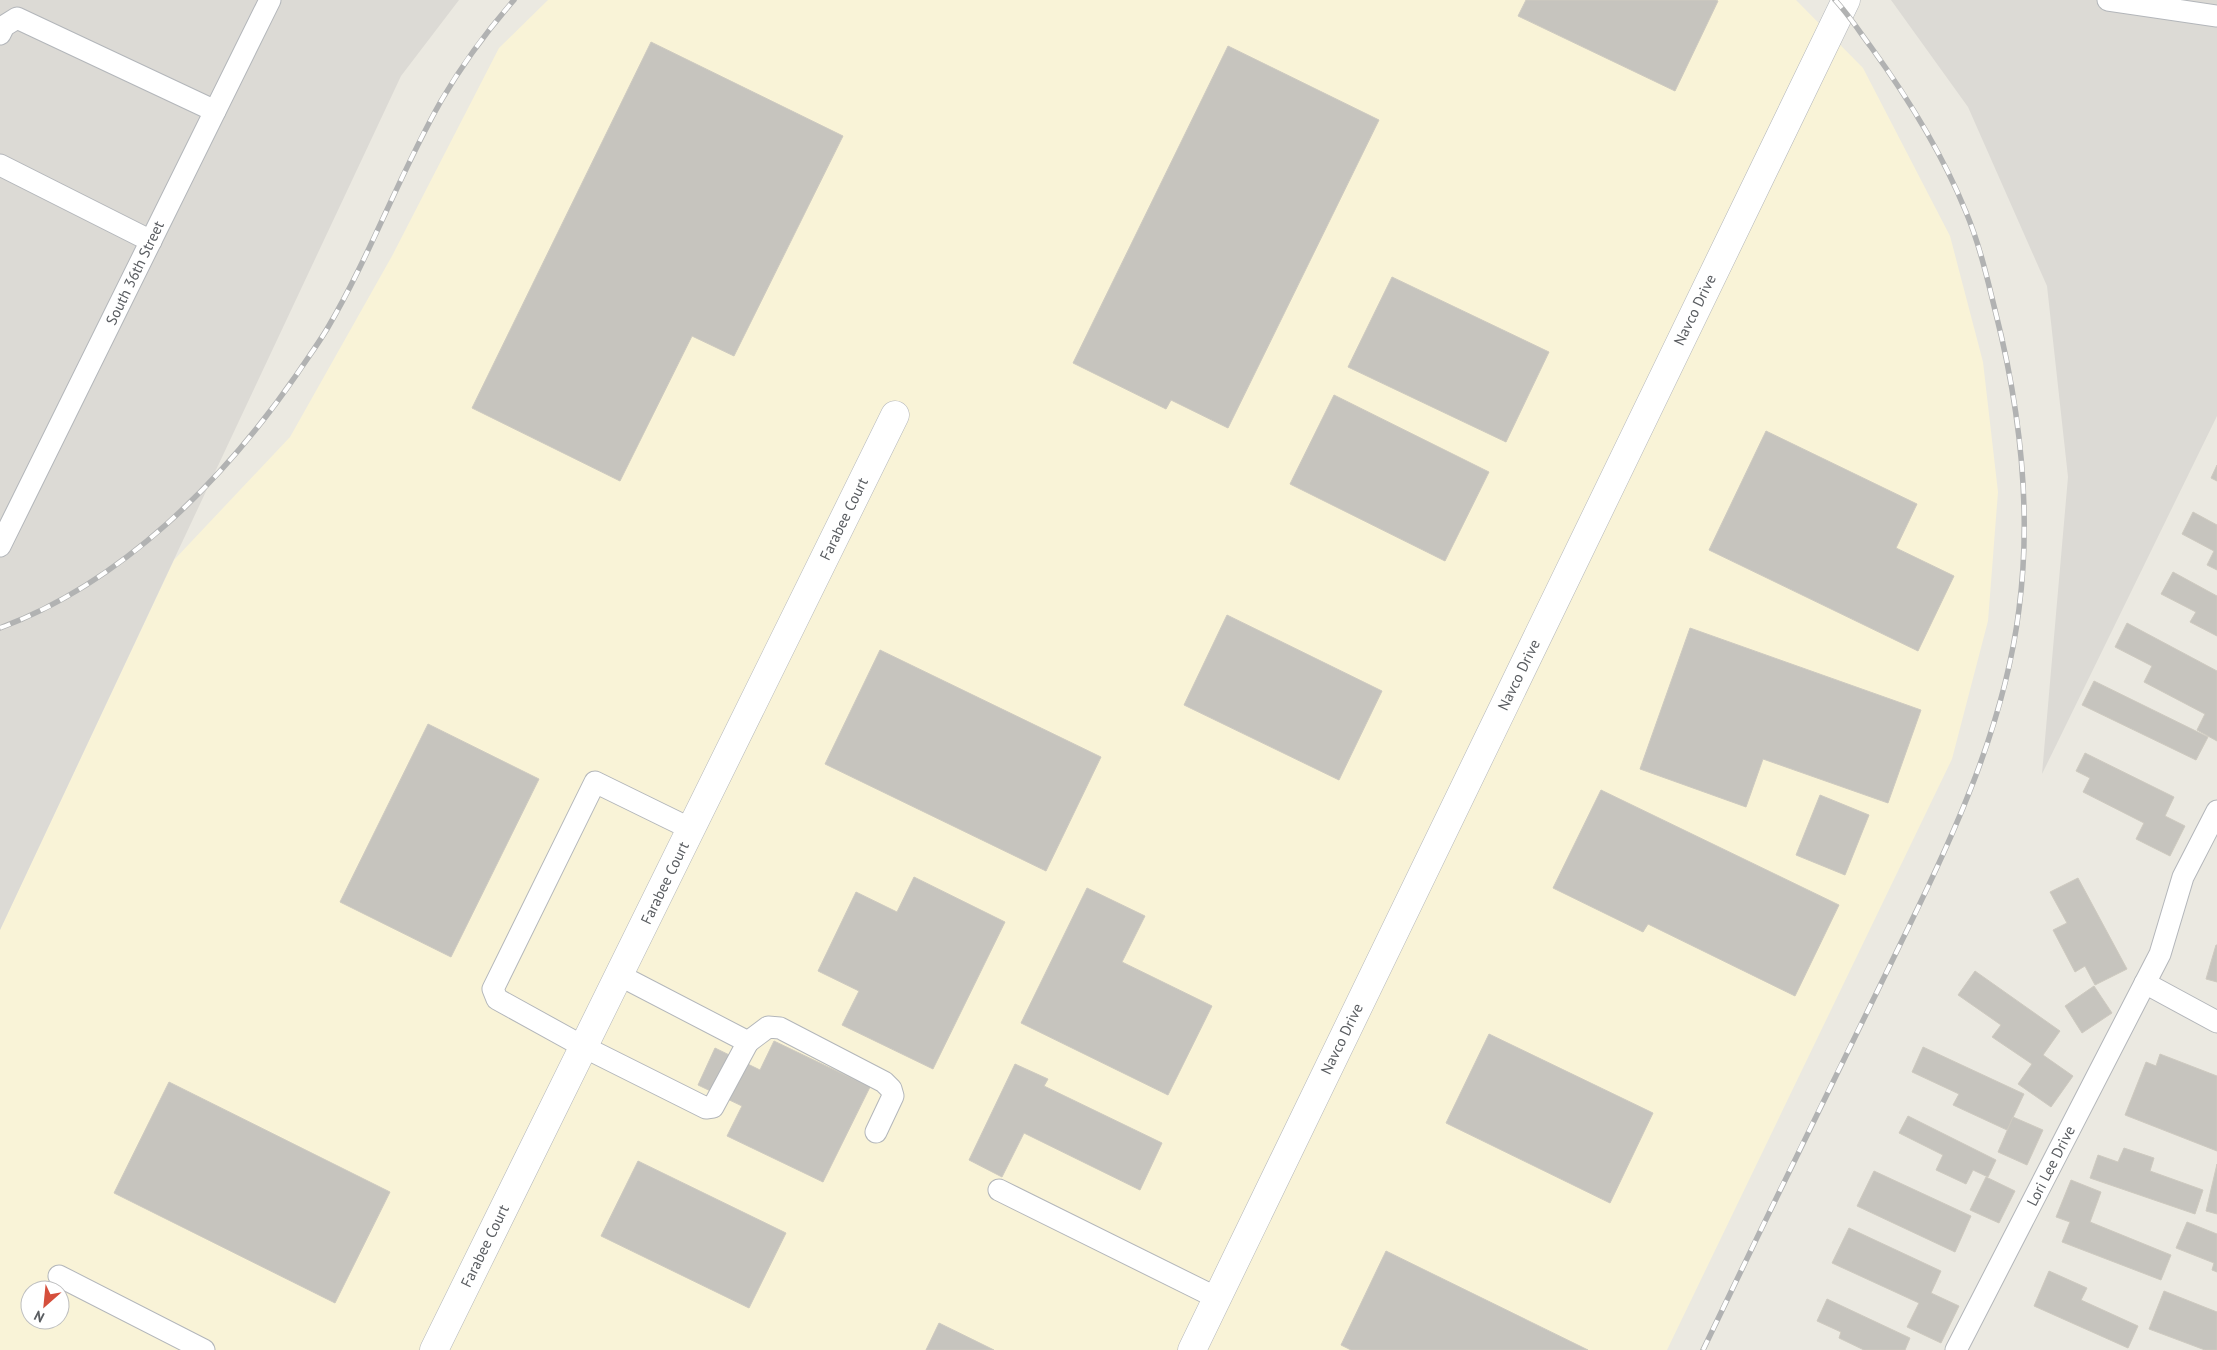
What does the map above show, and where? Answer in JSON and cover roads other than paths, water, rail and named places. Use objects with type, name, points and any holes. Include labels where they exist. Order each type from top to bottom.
[{"type":"street","name":"Navco Drive","points":[[1192,1350],[1846,0]]},
{"type":"street","name":"Farabee Court","points":[[434,1350],[895,415]]},
{"type":"lane","name":"South 36th Street","points":[[2,535],[151,241],[270,0]]},
{"type":"lane","points":[[2108,0],[2217,16]]},
{"type":"lane","points":[[0,34],[4,26],[18,18],[215,111]]},
{"type":"lane","points":[[0,165],[151,241]]},
{"type":"lane","points":[[691,829],[595,782],[493,989],[497,999],[584,1047],[706,1108],[714,1107],[721,1097],[748,1042],[768,1027],[780,1028],[884,1082],[893,1096],[876,1132]]},
{"type":"lane","name":"Lori Lee Drive","points":[[1956,1350],[2160,954],[2183,876],[2217,811]]},
{"type":"lane","points":[[619,975],[748,1042]]},
{"type":"lane","points":[[2145,983],[2217,1022]]},
{"type":"lane","points":[[999,1190],[1218,1298]]},
{"type":"lane","points":[[59,1276],[204,1350]]},
{"type":"railway","points":[[0,628],[45,608],[88,584],[129,555],[167,524],[237,452],[297,374],[327,329],[343,301],[441,101],[475,49],[514,0]]},
{"type":"railway","points":[[1703,1350],[1919,906],[1962,810],[1981,761],[2010,661],[2023,571],[2024,496],[2017,421],[2004,347],[1975,236],[1957,190],[1911,106],[1885,66],[1835,0]]}]
